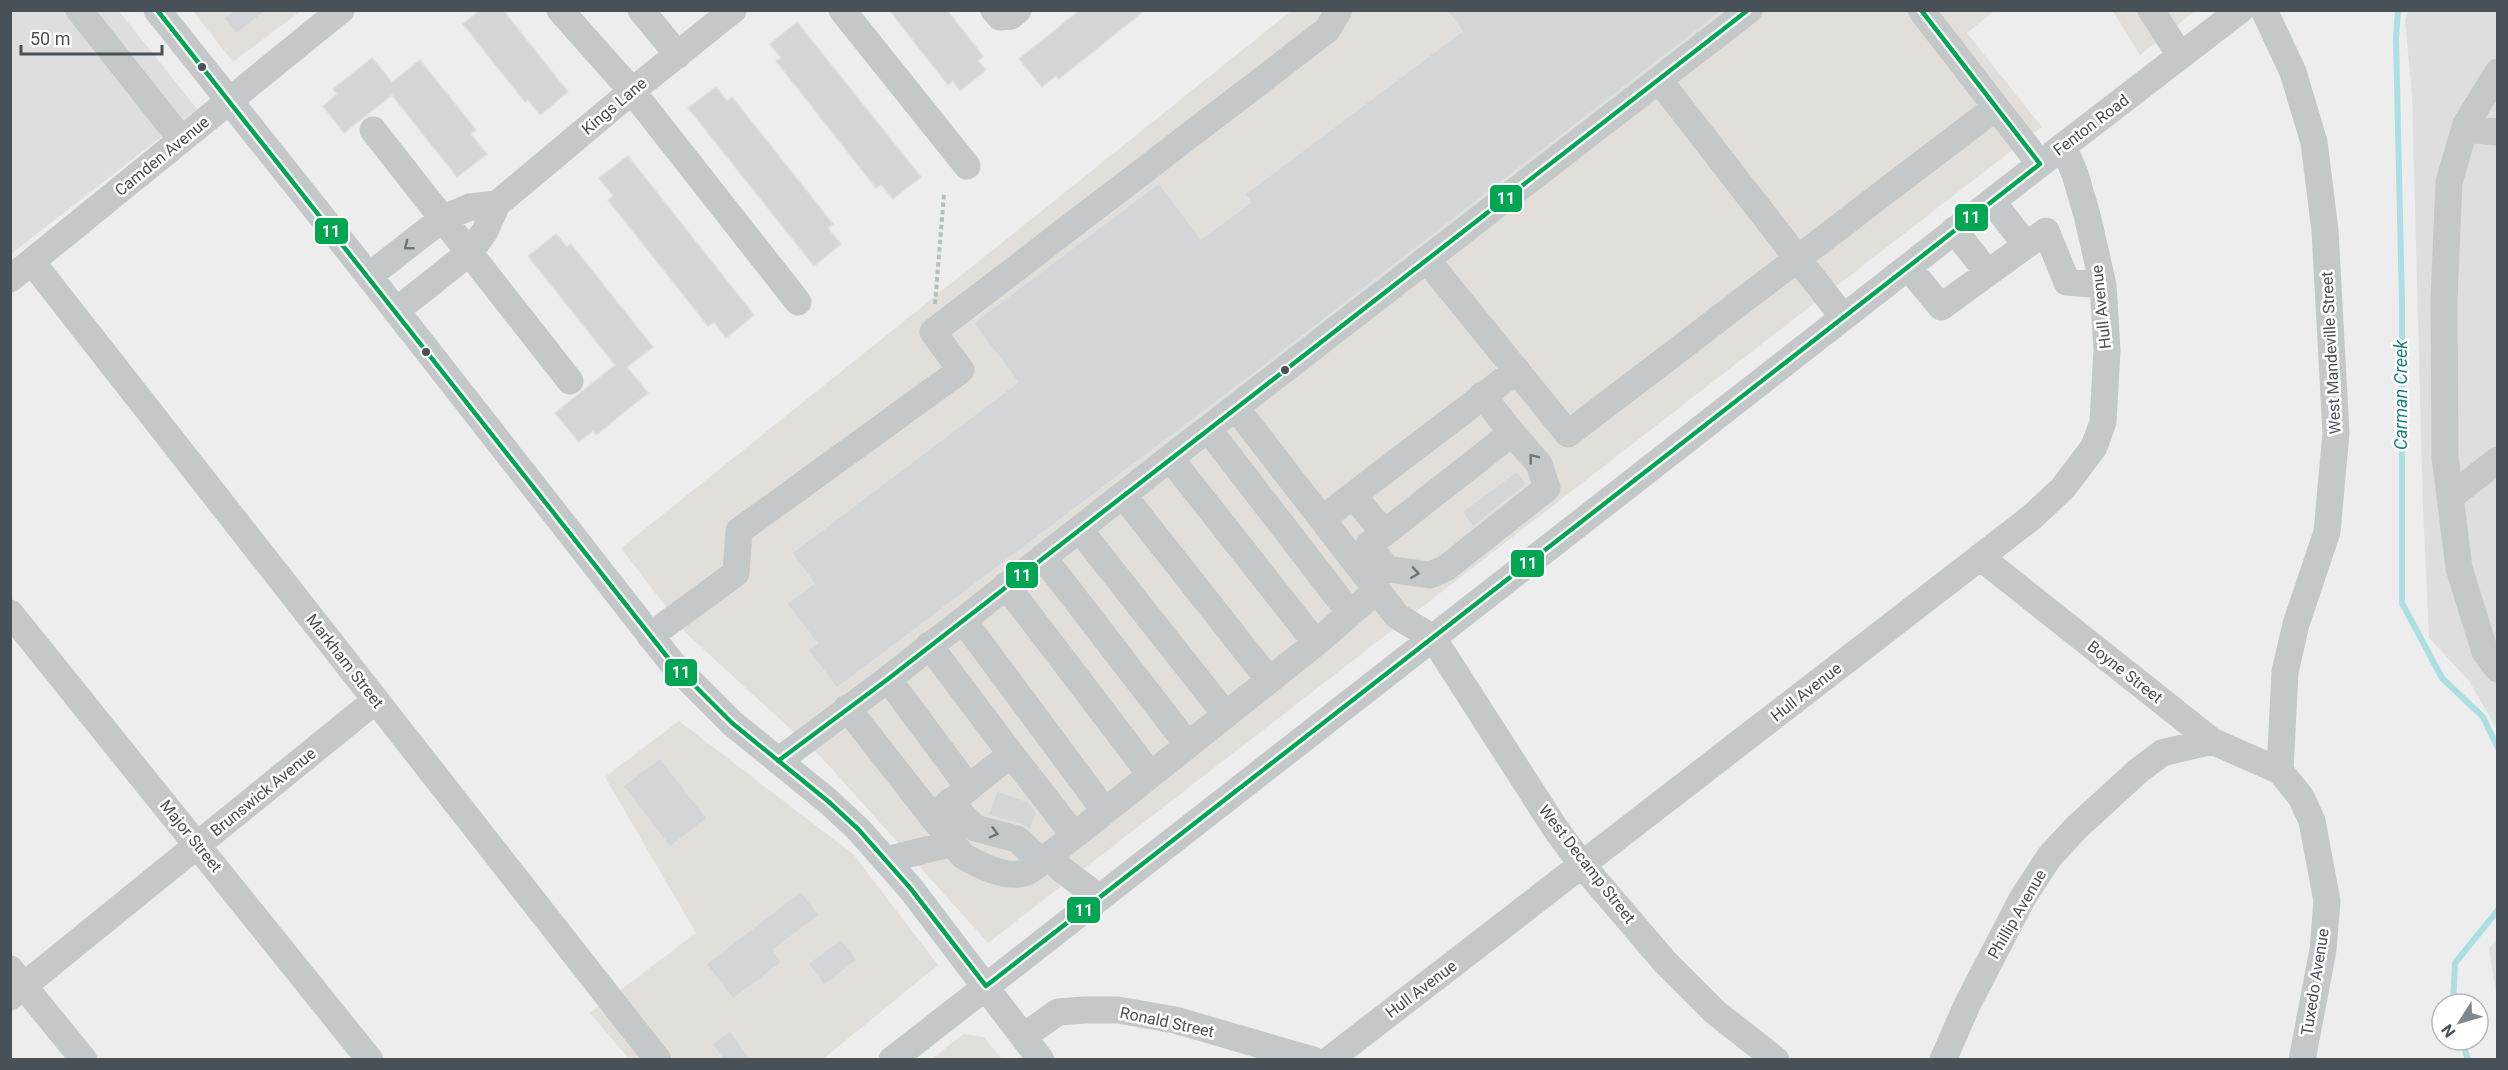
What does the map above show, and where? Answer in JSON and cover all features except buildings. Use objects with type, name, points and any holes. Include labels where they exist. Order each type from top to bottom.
[{"type":"street","points":[[79,10],[181,139]]},
{"type":"street","points":[[157,10],[369,276],[650,636],[701,695],[829,802],[886,860],[1041,1059]]},
{"type":"street","name":"Camden Avenue","points":[[10,279],[341,10]]},
{"type":"street","points":[[560,10],[632,91],[798,302]]},
{"type":"street","points":[[640,10],[678,55]]},
{"type":"street","name":"Kings Lane","points":[[396,311],[469,253],[485,231],[497,204],[733,10]]},
{"type":"street","points":[[842,10],[967,166]]},
{"type":"street","points":[[994,10],[1000,17],[1011,16],[1018,10]]},
{"type":"street","points":[[650,636],[736,573],[740,531],[961,370],[933,332],[1327,30],[1339,10]]},
{"type":"street","points":[[778,761],[888,679],[1006,585],[1749,10]]},
{"type":"street","points":[[1921,10],[2040,164]]},
{"type":"street","points":[[2151,10],[2176,50]]},
{"type":"street","name":"Fenton Road","points":[[898,1058],[1954,230],[2240,10]]},
{"type":"street","name":"West Mandeville Street","points":[[2264,10],[2293,72],[2314,142],[2325,231],[2336,433],[2326,532],[2296,624],[2285,672],[2280,771]]},
{"type":"street","points":[[2498,72],[2465,129],[2449,182],[2444,288],[2445,458],[2459,568],[2484,652],[2498,669]]},
{"type":"street","points":[[1659,80],[1843,317]]},
{"type":"street","points":[[1427,260],[1568,434],[1996,107]]},
{"type":"street","points":[[2465,129],[2498,132]]},
{"type":"street","points":[[373,130],[570,381]]},
{"type":"street","name":"Hull Avenue","points":[[1329,1059],[1583,866],[2032,517],[2063,488],[2094,447],[2103,422],[2107,350],[2103,285],[2075,174],[2063,146]]},
{"type":"street","points":[[1992,201],[2026,245]]},
{"type":"street","points":[[369,276],[442,219],[470,207],[497,204]]},
{"type":"street","points":[[1954,230],[1988,273]]},
{"type":"street","points":[[1908,267],[1941,307],[2046,231],[2067,282],[2103,285]]},
{"type":"street","name":"Markham Street","points":[[32,262],[658,1059]]},
{"type":"street","points":[[1322,519],[1482,395],[1518,370]]},
{"type":"street","points":[[1482,395],[1539,464],[1547,488],[1446,568],[1430,575],[1387,569],[1369,545],[1512,433]]},
{"type":"street","points":[[1236,408],[1397,616],[1433,638]]},
{"type":"street","points":[[1208,429],[1350,613]]},
{"type":"street","points":[[1170,458],[1316,643]]},
{"type":"street","points":[[2450,497],[2498,460]]},
{"type":"street","points":[[1123,495],[1269,680]]},
{"type":"street","points":[[1353,495],[1384,533]]},
{"type":"street","points":[[1079,529],[1226,715]]},
{"type":"street","points":[[1043,557],[1188,745]]},
{"type":"street","name":"Boyne Street","points":[[1980,557],[2212,741],[2280,771]]},
{"type":"street","points":[[1006,585],[1150,774]]},
{"type":"street","points":[[888,679],[950,802],[953,843],[963,856],[978,865],[1008,874],[1026,873],[1316,643],[1377,590]]},
{"type":"street","name":"Major Street","points":[[10,613],[370,1059]]},
{"type":"street","points":[[963,620],[1104,810]]},
{"type":"street","name":"West Decamp Street","points":[[1433,638],[1555,828],[1583,866],[1665,962],[1715,1012],[1776,1059]]},
{"type":"street","points":[[929,645],[1074,835]]},
{"type":"street","name":"Brunswick Avenue","points":[[15,984],[198,845],[376,700]]},
{"type":"street","points":[[847,708],[950,802],[975,828],[1017,839],[1100,898]]},
{"type":"street","name":"Phillip Avenue","points":[[1943,1059],[1967,1005],[2022,899],[2050,856],[2077,827],[2138,771],[2162,753],[2212,741]]},
{"type":"street","points":[[950,802],[1011,754]]},
{"type":"street","name":"Tuxedo Avenue","points":[[2280,771],[2301,798],[2312,821],[2326,901],[2323,950],[2301,1059]]},
{"type":"street","points":[[886,860],[953,843]]},
{"type":"street","points":[[15,984],[84,1059]]},
{"type":"street","name":"Ronald Street","points":[[1024,1036],[1058,1012],[1118,1010],[1175,1020],[1313,1059]]},
{"type":"path","points":[[933,332],[944,194]]},
{"type":"shaded area","points":[[11,11],[119,11],[197,109],[11,254]]},
{"type":"shaded area","points":[[193,11],[301,11],[233,62]]},
{"type":"shaded area","points":[[1291,11],[1994,11],[1967,33],[2042,127],[988,943],[822,758],[686,633],[621,548]]},
{"type":"shaded area","points":[[2113,11],[2195,11],[2140,55]]},
{"type":"shaded area","points":[[2408,11],[2497,11],[2497,729],[2469,681],[2429,638],[2423,507],[2412,95],[2405,20]]},
{"type":"shaded area","points":[[679,721],[853,854],[938,965],[823,1059],[629,1059],[590,1013],[696,933],[605,777]]},
{"type":"shaded area","points":[[2497,938],[2497,1000],[2489,949]]},
{"type":"shaded area","points":[[963,1034],[984,1037],[1002,1059],[932,1059]]},
{"type":"waterway","name":"Carman Creek","points":[[2398,10],[2396,39],[2402,305],[2402,603],[2442,678],[2483,717],[2498,748]]},
{"type":"waterway","name":"Carman Creek","points":[[2454,992],[2455,963],[2498,910]]},
{"type":"waterway","name":"Carman Creek","points":[[2466,1052],[2468,1060]]},
{"type":"transit line","name":"11","points":[[157,10],[672,663],[732,723],[829,802],[859,830],[911,889],[986,986],[2040,164],[1921,10]]},
{"type":"transit line","name":"11","points":[[778,761],[888,679],[1748,10]]}]
